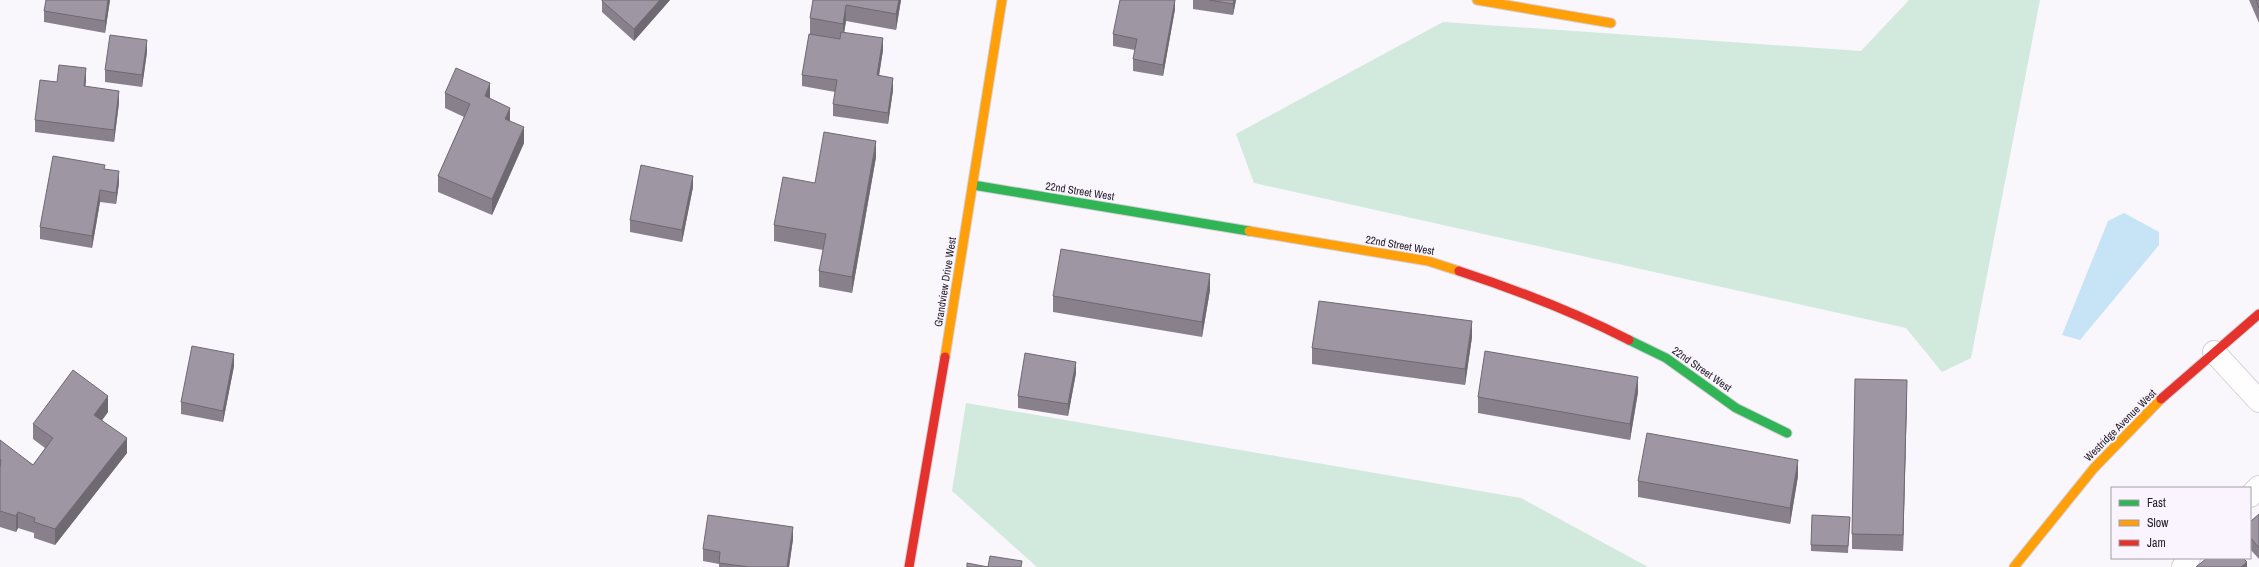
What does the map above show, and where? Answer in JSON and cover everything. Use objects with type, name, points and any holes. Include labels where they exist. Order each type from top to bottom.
[{"type":"street","name":"Grandview Drive West","points":[[909,567],[973,185],[1002,0]]},
{"type":"street","points":[[1476,0],[1611,22]]},
{"type":"street","name":"22nd Street West","points":[[973,185],[1428,261],[1503,285],[1587,319],[1666,358],[1736,408],[1787,433]]},
{"type":"street","name":"Westridge Avenue West","points":[[2014,567],[2068,497],[2107,453],[2148,411],[2259,314]]},
{"type":"street","points":[[2214,352],[2259,401]]},
{"type":"street","points":[[2251,495],[2259,487]]},
{"type":"green space","points":[[1909,0],[2040,0],[1971,358],[1942,372],[1906,328],[1254,183],[1236,134],[1443,22],[1861,51]]},
{"type":"green space","points":[[966,403],[1521,498],[1648,567],[1037,567],[952,491]]},
{"type":"water","points":[[2124,213],[2159,232],[2159,245],[2080,340],[2062,335],[2108,221]]},
{"type":"building","points":[[46,0],[108,0],[105,21],[44,11]]},
{"type":"building","points":[[602,0],[660,0],[634,29]]},
{"type":"building","points":[[813,0],[899,0],[896,14],[846,5],[843,24],[810,18]]},
{"type":"building","points":[[1120,0],[1175,0],[1163,65],[1133,59],[1137,39],[1113,34]]},
{"type":"building","points":[[1209,0],[1234,0],[1233,4]]},
{"type":"building","points":[[2256,0],[2259,0],[2259,8]]},
{"type":"building","points":[[841,32],[883,38],[877,75],[893,78],[888,113],[833,104],[837,80],[802,75],[809,34],[840,39]]},
{"type":"building","points":[[110,35],[147,40],[142,75],[105,70]]},
{"type":"building","points":[[59,65],[86,68],[84,86],[119,91],[114,130],[35,120],[40,80],[57,82]]},
{"type":"building","points":[[456,68],[490,83],[485,96],[510,108],[505,119],[524,127],[492,199],[438,176],[470,104],[445,93]]},
{"type":"building","points":[[824,132],[876,141],[852,277],[819,271],[826,234],[774,225],[783,177],[815,183]]},
{"type":"building","points":[[53,156],[105,165],[104,169],[119,171],[116,193],[100,190],[92,236],[40,227]]},
{"type":"building","points":[[641,165],[693,176],[682,230],[630,220]]},
{"type":"building","points":[[1061,249],[1210,274],[1202,322],[1053,296]]},
{"type":"building","points":[[1319,301],[1472,321],[1465,369],[1312,348]]},
{"type":"building","points":[[192,346],[234,354],[223,411],[181,402]]},
{"type":"building","points":[[1485,351],[1638,377],[1630,424],[1478,397]]},
{"type":"building","points":[[1025,353],[1076,362],[1068,404],[1018,396]]},
{"type":"building","points":[[73,370],[108,396],[94,415],[127,438],[55,529],[34,522],[35,518],[18,512],[16,516],[0,511],[0,440],[33,465],[53,438],[33,424]]},
{"type":"building","points":[[1855,379],[1907,380],[1903,535],[1852,534]]},
{"type":"building","points":[[1647,433],[1798,460],[1790,508],[1638,481]]},
{"type":"building","points":[[2259,514],[2259,548],[2251,538],[2251,521]]},
{"type":"building","points":[[708,515],[793,527],[787,567],[749,567],[719,563],[720,552],[703,549]]},
{"type":"building","points":[[1812,515],[1850,517],[1848,546],[1811,545]]},
{"type":"building","points":[[990,556],[1022,561],[1021,567],[988,567]]},
{"type":"building","points":[[2206,559],[2244,559],[2247,562],[2241,567],[2196,567]]},
{"type":"building","points":[[967,563],[988,567],[967,567]]},
{"type":"traffic: fast","points":[[973,185],[1249,231]]},
{"type":"traffic: fast","points":[[1629,340],[1666,358],[1736,408],[1787,433]]},
{"type":"traffic: slow","points":[[945,357],[1002,0]]},
{"type":"traffic: slow","points":[[1477,0],[1611,23]]},
{"type":"traffic: slow","points":[[1249,231],[1428,261],[1459,271]]},
{"type":"traffic: slow","points":[[2014,567],[2094,468],[2161,399]]},
{"type":"traffic: jam","points":[[1459,271],[1545,302],[1629,340]]},
{"type":"traffic: jam","points":[[2161,399],[2259,314]]},
{"type":"traffic: jam","points":[[909,567],[945,357]]}]
